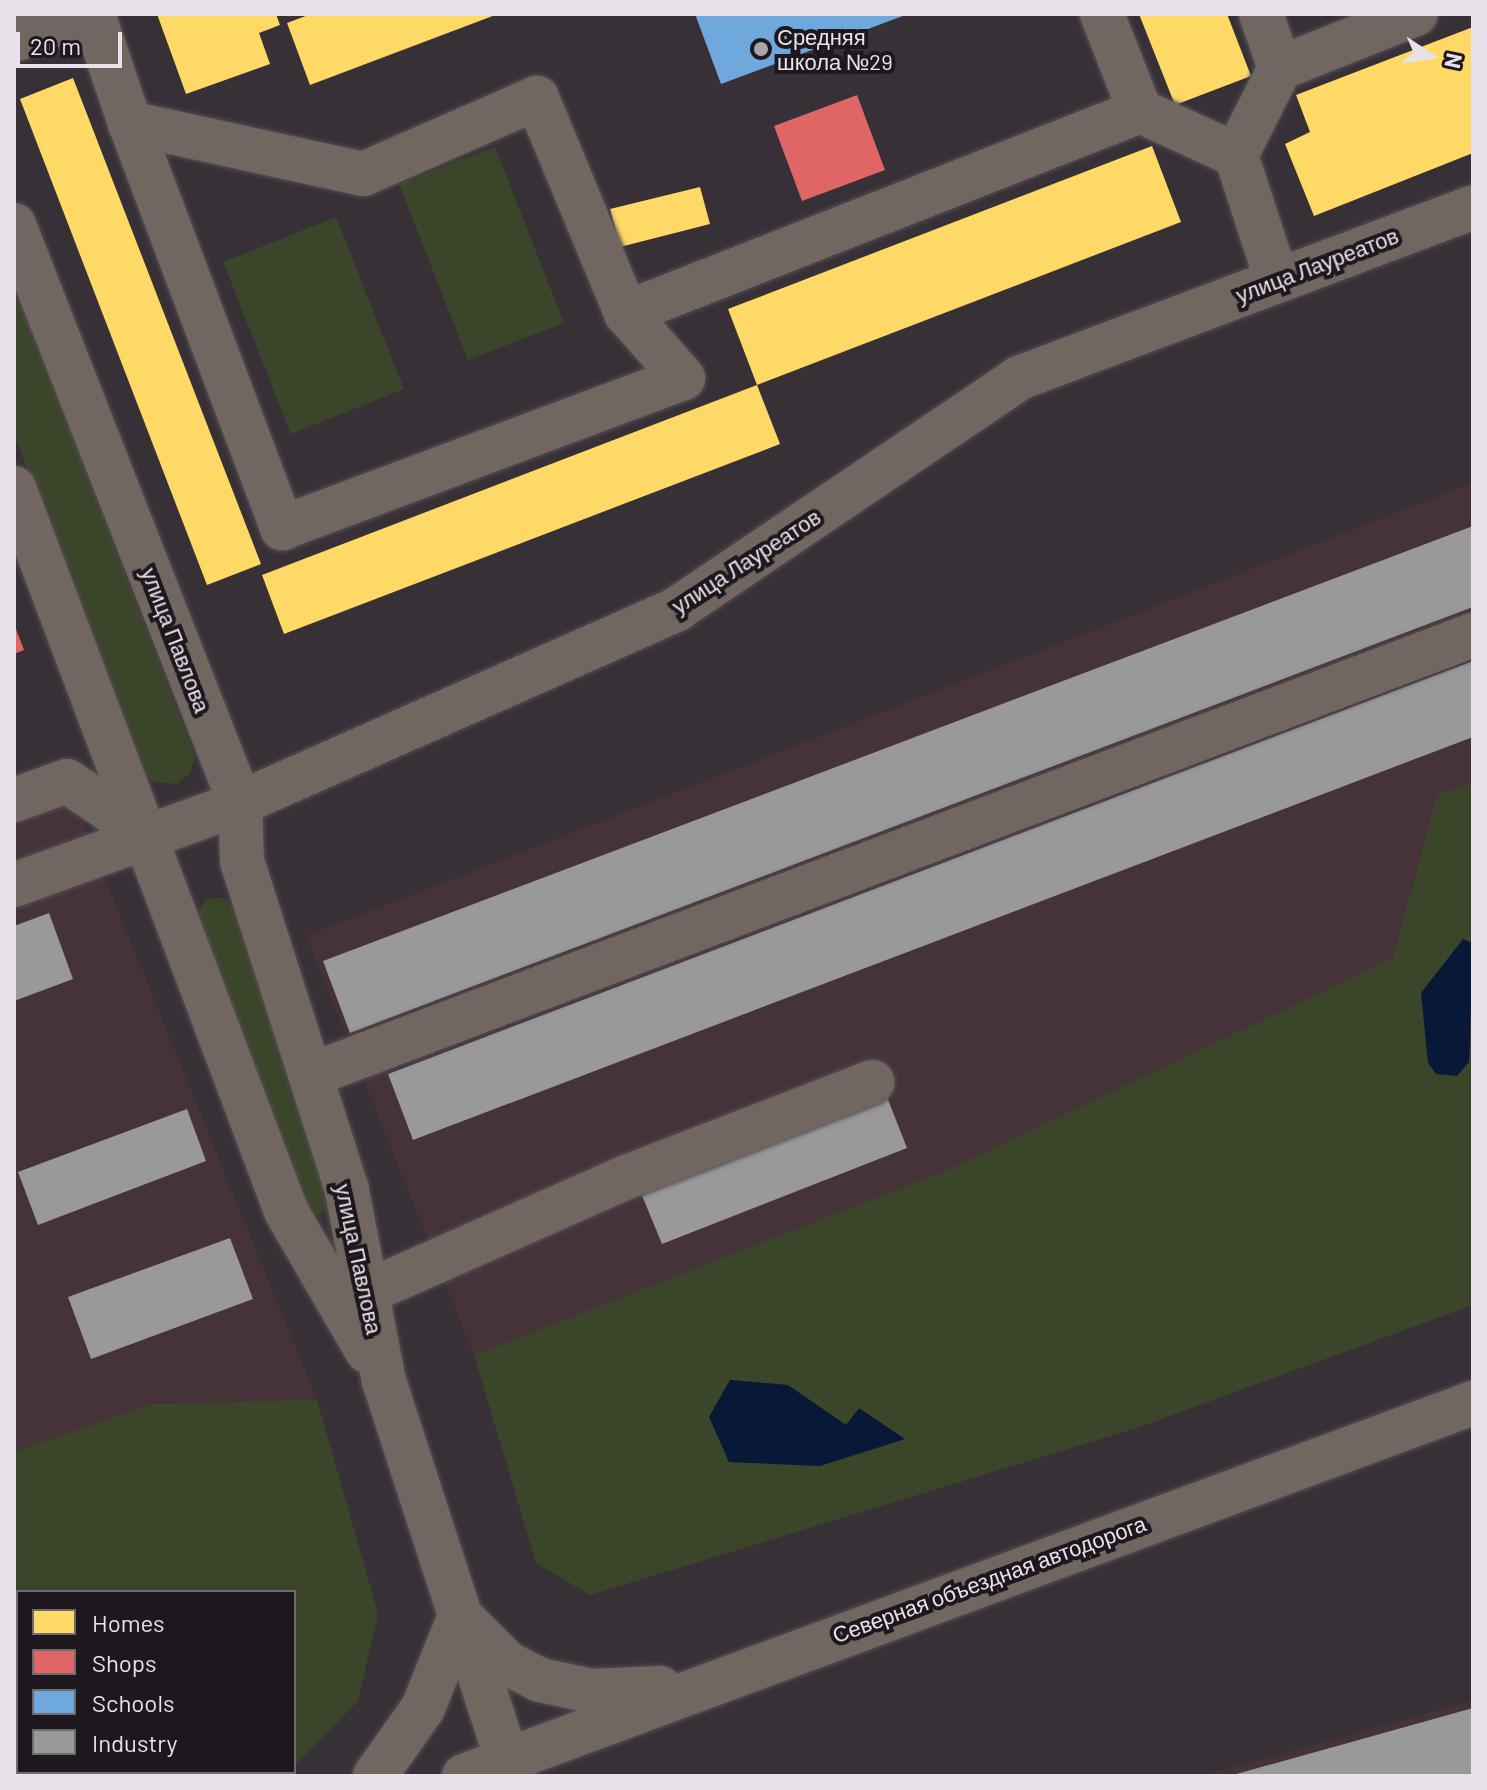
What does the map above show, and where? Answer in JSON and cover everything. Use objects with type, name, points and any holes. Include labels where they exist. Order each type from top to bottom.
[{"type":"street","points":[[14,40],[82,14]]},
{"type":"street","points":[[93,14],[130,123],[282,528],[683,378],[626,313],[537,98],[363,174],[130,123]]},
{"type":"street","points":[[1102,14],[1140,111],[1236,155]]},
{"type":"street","points":[[1261,14],[1280,68]]},
{"type":"street","points":[[1277,281],[1236,155],[1280,68],[1416,14]]},
{"type":"street","points":[[626,313],[1140,111]]},
{"type":"street","name":"улица Лауреатов","points":[[14,885],[240,803],[677,609],[1019,378],[1473,207]]},
{"type":"street","name":"улица Павлова","points":[[14,225],[240,803],[242,861],[347,1191],[384,1381]]},
{"type":"street","name":"улица Павлова","points":[[14,488],[148,836],[286,1211],[384,1381]]},
{"type":"street","points":[[311,1075],[1473,635]]},
{"type":"street","points":[[14,800],[67,781],[148,836]]},
{"type":"street","points":[[367,1292],[629,1176],[872,1082]]},
{"type":"street","points":[[384,1381],[509,1768]]},
{"type":"street","name":"Северная объездная автодорога","points":[[464,1776],[509,1768],[694,1687],[1473,1403]]},
{"type":"street","points":[[460,1616],[507,1663],[540,1680],[592,1691],[694,1687]]},
{"type":"street","points":[[375,1776],[423,1708],[460,1616]]},
{"type":"shaded area","points":[[1473,483],[1473,782],[1437,796],[1394,958],[947,1170],[474,1355],[306,936]]},
{"type":"shaded area","points":[[57,760],[317,1400],[14,1496],[14,776]]},
{"type":"shaded area","points":[[1473,1701],[1473,1776],[1201,1776]]},
{"type":"green space","points":[[495,147],[564,323],[468,360],[399,184]]},
{"type":"green space","points":[[336,217],[404,389],[291,434],[223,262]]},
{"type":"green space","points":[[14,285],[195,757],[190,773],[177,784],[155,782],[146,776],[14,434]]},
{"type":"green space","points":[[1473,782],[1473,943],[1463,940],[1469,1062],[1473,1019],[1473,1305],[1137,1428],[590,1595],[536,1563],[474,1355],[947,1170],[1393,958],[1437,795]],"holes":[[[730,1380],[788,1385],[846,1425],[709,1417]]]},
{"type":"green space","points":[[223,898],[236,909],[330,1196],[328,1208],[318,1215],[307,1213],[195,917],[206,899]]},
{"type":"green space","points":[[317,1400],[378,1614],[358,1701],[296,1764],[296,1590],[16,1590],[16,1774],[151,1774],[14,1776],[14,1452],[153,1404]]},
{"type":"water","points":[[1463,939],[1473,943],[1469,1062],[1457,1076],[1436,1074],[1428,1063],[1421,993]]},
{"type":"water","points":[[730,1380],[788,1385],[846,1425],[859,1408],[905,1439],[820,1466],[729,1462],[709,1417]]},
{"type":"building: Homes","points":[[157,14],[276,14],[280,25],[259,33],[270,64],[186,94]]},
{"type":"building: Homes","points":[[311,14],[498,14],[310,85],[287,23]]},
{"type":"building: Homes","points":[[1139,14],[1227,14],[1251,76],[1175,105]]},
{"type":"building: Homes","points":[[1473,27],[1473,153],[1314,216],[1285,144],[1310,132],[1296,95]]},
{"type":"building: Homes","points":[[73,78],[261,564],[207,585],[20,99]]},
{"type":"building: Homes","points":[[1152,146],[1181,222],[757,385],[728,309]]},
{"type":"building: Homes","points":[[700,187],[710,224],[620,247],[610,209]]},
{"type":"building: Homes","points":[[757,385],[780,444],[284,634],[262,575]]},
{"type":"building: Shops","points":[[857,95],[885,170],[802,201],[774,126]]},
{"type":"building: Shops","points":[[14,624],[24,650],[14,654]]},
{"type":"building: Schools","name":"Средняя школа №29","points":[[695,14],[908,14],[721,84]]},
{"type":"building: Industry","points":[[1473,526],[1473,607],[350,1033],[323,961]]},
{"type":"building: Industry","points":[[1473,661],[1473,737],[413,1140],[388,1074]]},
{"type":"building: Industry","points":[[49,913],[73,979],[14,1001],[14,926]]},
{"type":"building: Industry","points":[[887,1097],[907,1148],[662,1244],[641,1193]]},
{"type":"building: Industry","points":[[187,1109],[206,1161],[38,1225],[18,1172]]},
{"type":"building: Industry","points":[[230,1238],[253,1299],[91,1359],[68,1297]]},
{"type":"building: Industry","points":[[1473,1708],[1473,1776],[1233,1776],[1233,1775]]},
{"type":"place","name":"Средняя школа №29","points":[[761,49]]}]
